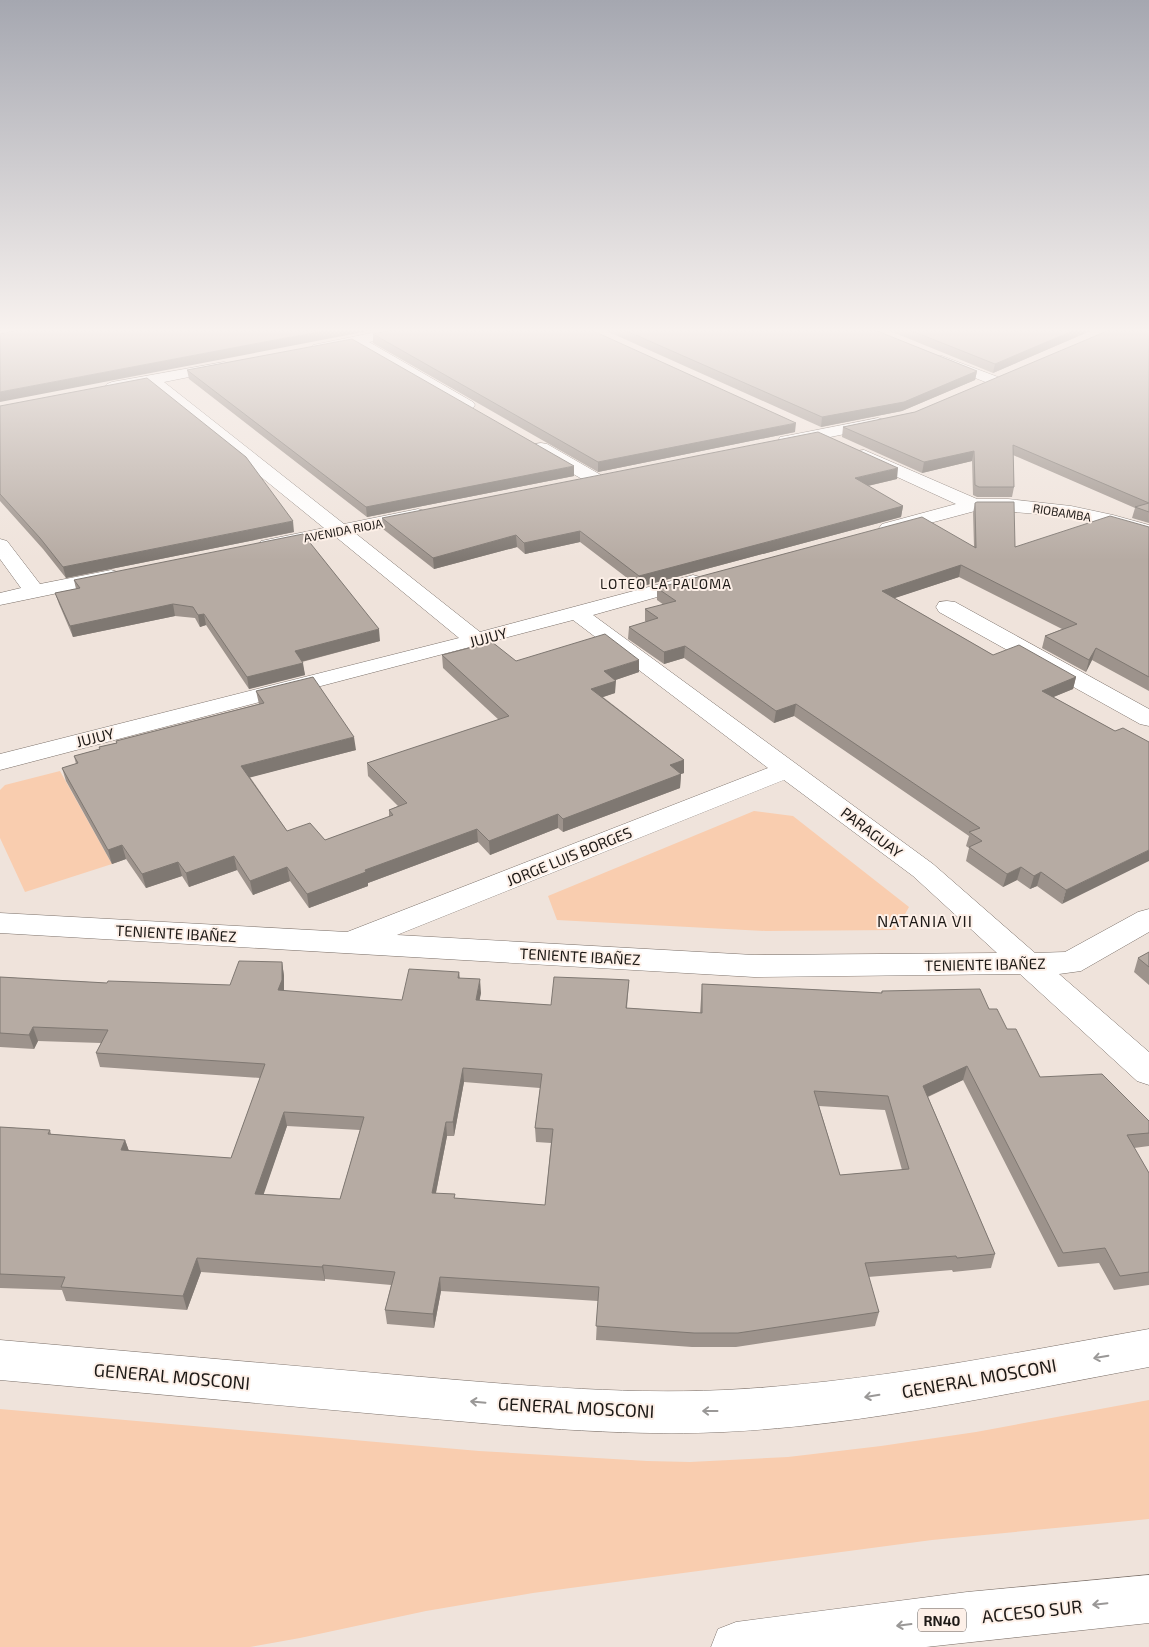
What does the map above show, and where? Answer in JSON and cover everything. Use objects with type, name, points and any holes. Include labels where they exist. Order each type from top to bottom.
[{"type":"main road","points":[[184,406],[476,640]]},
{"type":"main road","points":[[468,406],[484,415]]},
{"type":"main road","points":[[766,445],[898,419]]},
{"type":"main road","points":[[791,422],[974,505]]},
{"type":"main road","points":[[527,440],[595,479]]},
{"type":"main road","points":[[566,485],[614,476]]},
{"type":"main road","name":"RIOBAMBA","points":[[974,505],[997,504],[1051,510],[1121,522],[1149,532]]},
{"type":"main road","points":[[870,533],[974,505]]},
{"type":"main road","name":"AVENIDA RIOJA","points":[[253,548],[440,510]]},
{"type":"main road","points":[[0,545],[35,592]]},
{"type":"main road","points":[[0,599],[130,573]]},
{"type":"main road","name":"JUJUY","points":[[0,762],[476,640],[709,577]]},
{"type":"main road","points":[[947,607],[1149,719]]},
{"type":"main road","name":"PARAGUAY","points":[[577,613],[923,870],[1149,1072]]},
{"type":"main road","name":"JORGE LUIS BORGES","points":[[349,942],[788,770]]},
{"type":"main road","name":"TENIENTE IBAÑEZ","points":[[0,922],[754,966],[1070,963],[1149,919]]},
{"type":"main road","name":"GENERAL MOSCONI","points":[[0,1360],[524,1406],[610,1410],[714,1411],[784,1407],[867,1397],[1149,1348]]},
{"type":"main road","name":"ACCESO SUR","points":[[736,1647],[966,1617],[1149,1599]]},
{"type":"shaded area","points":[[60,771],[112,864],[25,892],[0,838],[0,790],[5,785]]},
{"type":"shaded area","points":[[754,811],[793,816],[909,907],[896,930],[766,931],[557,920],[548,896]]},
{"type":"shaded area","points":[[1149,1400],[1149,1519],[932,1540],[533,1593],[426,1611],[250,1647],[0,1647],[0,1409],[479,1451],[690,1462],[788,1457],[881,1446],[976,1432]]},
{"type":"building","points":[[0,406],[182,406],[246,457],[293,521],[63,567],[40,538],[0,494]]},
{"type":"building","points":[[234,406],[469,406],[574,466],[366,507]]},
{"type":"building","points":[[499,406],[758,406],[796,423],[598,462]]},
{"type":"building","points":[[797,406],[883,406],[822,417]]},
{"type":"building","points":[[930,406],[1149,406],[1149,503],[1013,445],[1014,487],[979,487],[975,485],[974,451],[924,462],[843,427],[915,412]]},
{"type":"building","points":[[818,432],[898,468],[855,478],[903,506],[639,576],[580,531],[524,543],[516,535],[433,558],[382,518]]},
{"type":"building","points":[[1014,502],[1015,547],[1110,516],[1149,527],[1149,677],[1096,648],[1089,660],[1045,636],[1077,624],[961,565],[882,591],[993,655],[1019,645],[1076,677],[1042,691],[1115,731],[1123,728],[1149,742],[1149,850],[1066,890],[1041,872],[1034,876],[1021,867],[1007,874],[969,847],[982,841],[969,832],[980,828],[796,704],[776,711],[685,646],[664,652],[629,627],[658,618],[645,609],[676,601],[657,588],[922,517],[976,548],[975,503]]},
{"type":"building","points":[[1149,503],[1149,512],[1135,507]]},
{"type":"building","points":[[303,534],[379,629],[295,651],[303,663],[247,677],[204,614],[198,615],[193,607],[173,604],[70,626],[55,593],[80,588],[74,580]]},
{"type":"building","points":[[605,634],[639,660],[604,671],[616,681],[591,689],[684,760],[670,765],[681,774],[563,819],[558,814],[489,841],[477,829],[365,870],[366,872],[307,894],[287,867],[250,881],[234,856],[186,873],[178,862],[142,874],[122,845],[108,850],[62,768],[78,763],[74,756],[117,743],[116,741],[264,703],[256,691],[313,677],[354,737],[241,766],[287,831],[310,823],[325,840],[393,815],[389,810],[407,803],[367,763],[509,716],[442,655],[492,642],[516,661]]},
{"type":"building","points":[[1149,952],[1149,967],[1138,958]]},
{"type":"building","points":[[239,961],[282,962],[282,980],[278,990],[402,1000],[409,969],[459,972],[458,978],[480,979],[476,1000],[551,1005],[554,977],[629,980],[626,1008],[702,1013],[702,984],[882,993],[882,991],[980,989],[989,1009],[997,1009],[1007,1029],[1016,1029],[1040,1077],[1102,1074],[1149,1121],[1149,1133],[1127,1135],[1149,1173],[1149,1272],[1120,1276],[1105,1248],[1063,1253],[967,1066],[923,1086],[995,1254],[865,1263],[879,1312],[738,1333],[694,1333],[596,1326],[599,1287],[440,1277],[433,1314],[385,1310],[395,1272],[323,1265],[322,1267],[197,1258],[183,1296],[61,1287],[65,1277],[0,1274],[0,1127],[50,1130],[48,1134],[125,1140],[121,1150],[231,1158],[265,1064],[96,1053],[108,1030],[33,1027],[29,1035],[0,1033],[0,977],[107,983],[108,981],[230,985]],"holes":[[[463,1068],[542,1074],[535,1128],[553,1129],[545,1205],[454,1198],[455,1194],[432,1193],[446,1122],[453,1122]],[[814,1091],[888,1096],[909,1169],[840,1175]],[[284,1112],[364,1117],[340,1199],[255,1194]]]},
{"type":"district","name":"LOTEO LA PALOMA","points":[[666,583]]},
{"type":"district","name":"NATANIA VII","points":[[925,920]]}]
